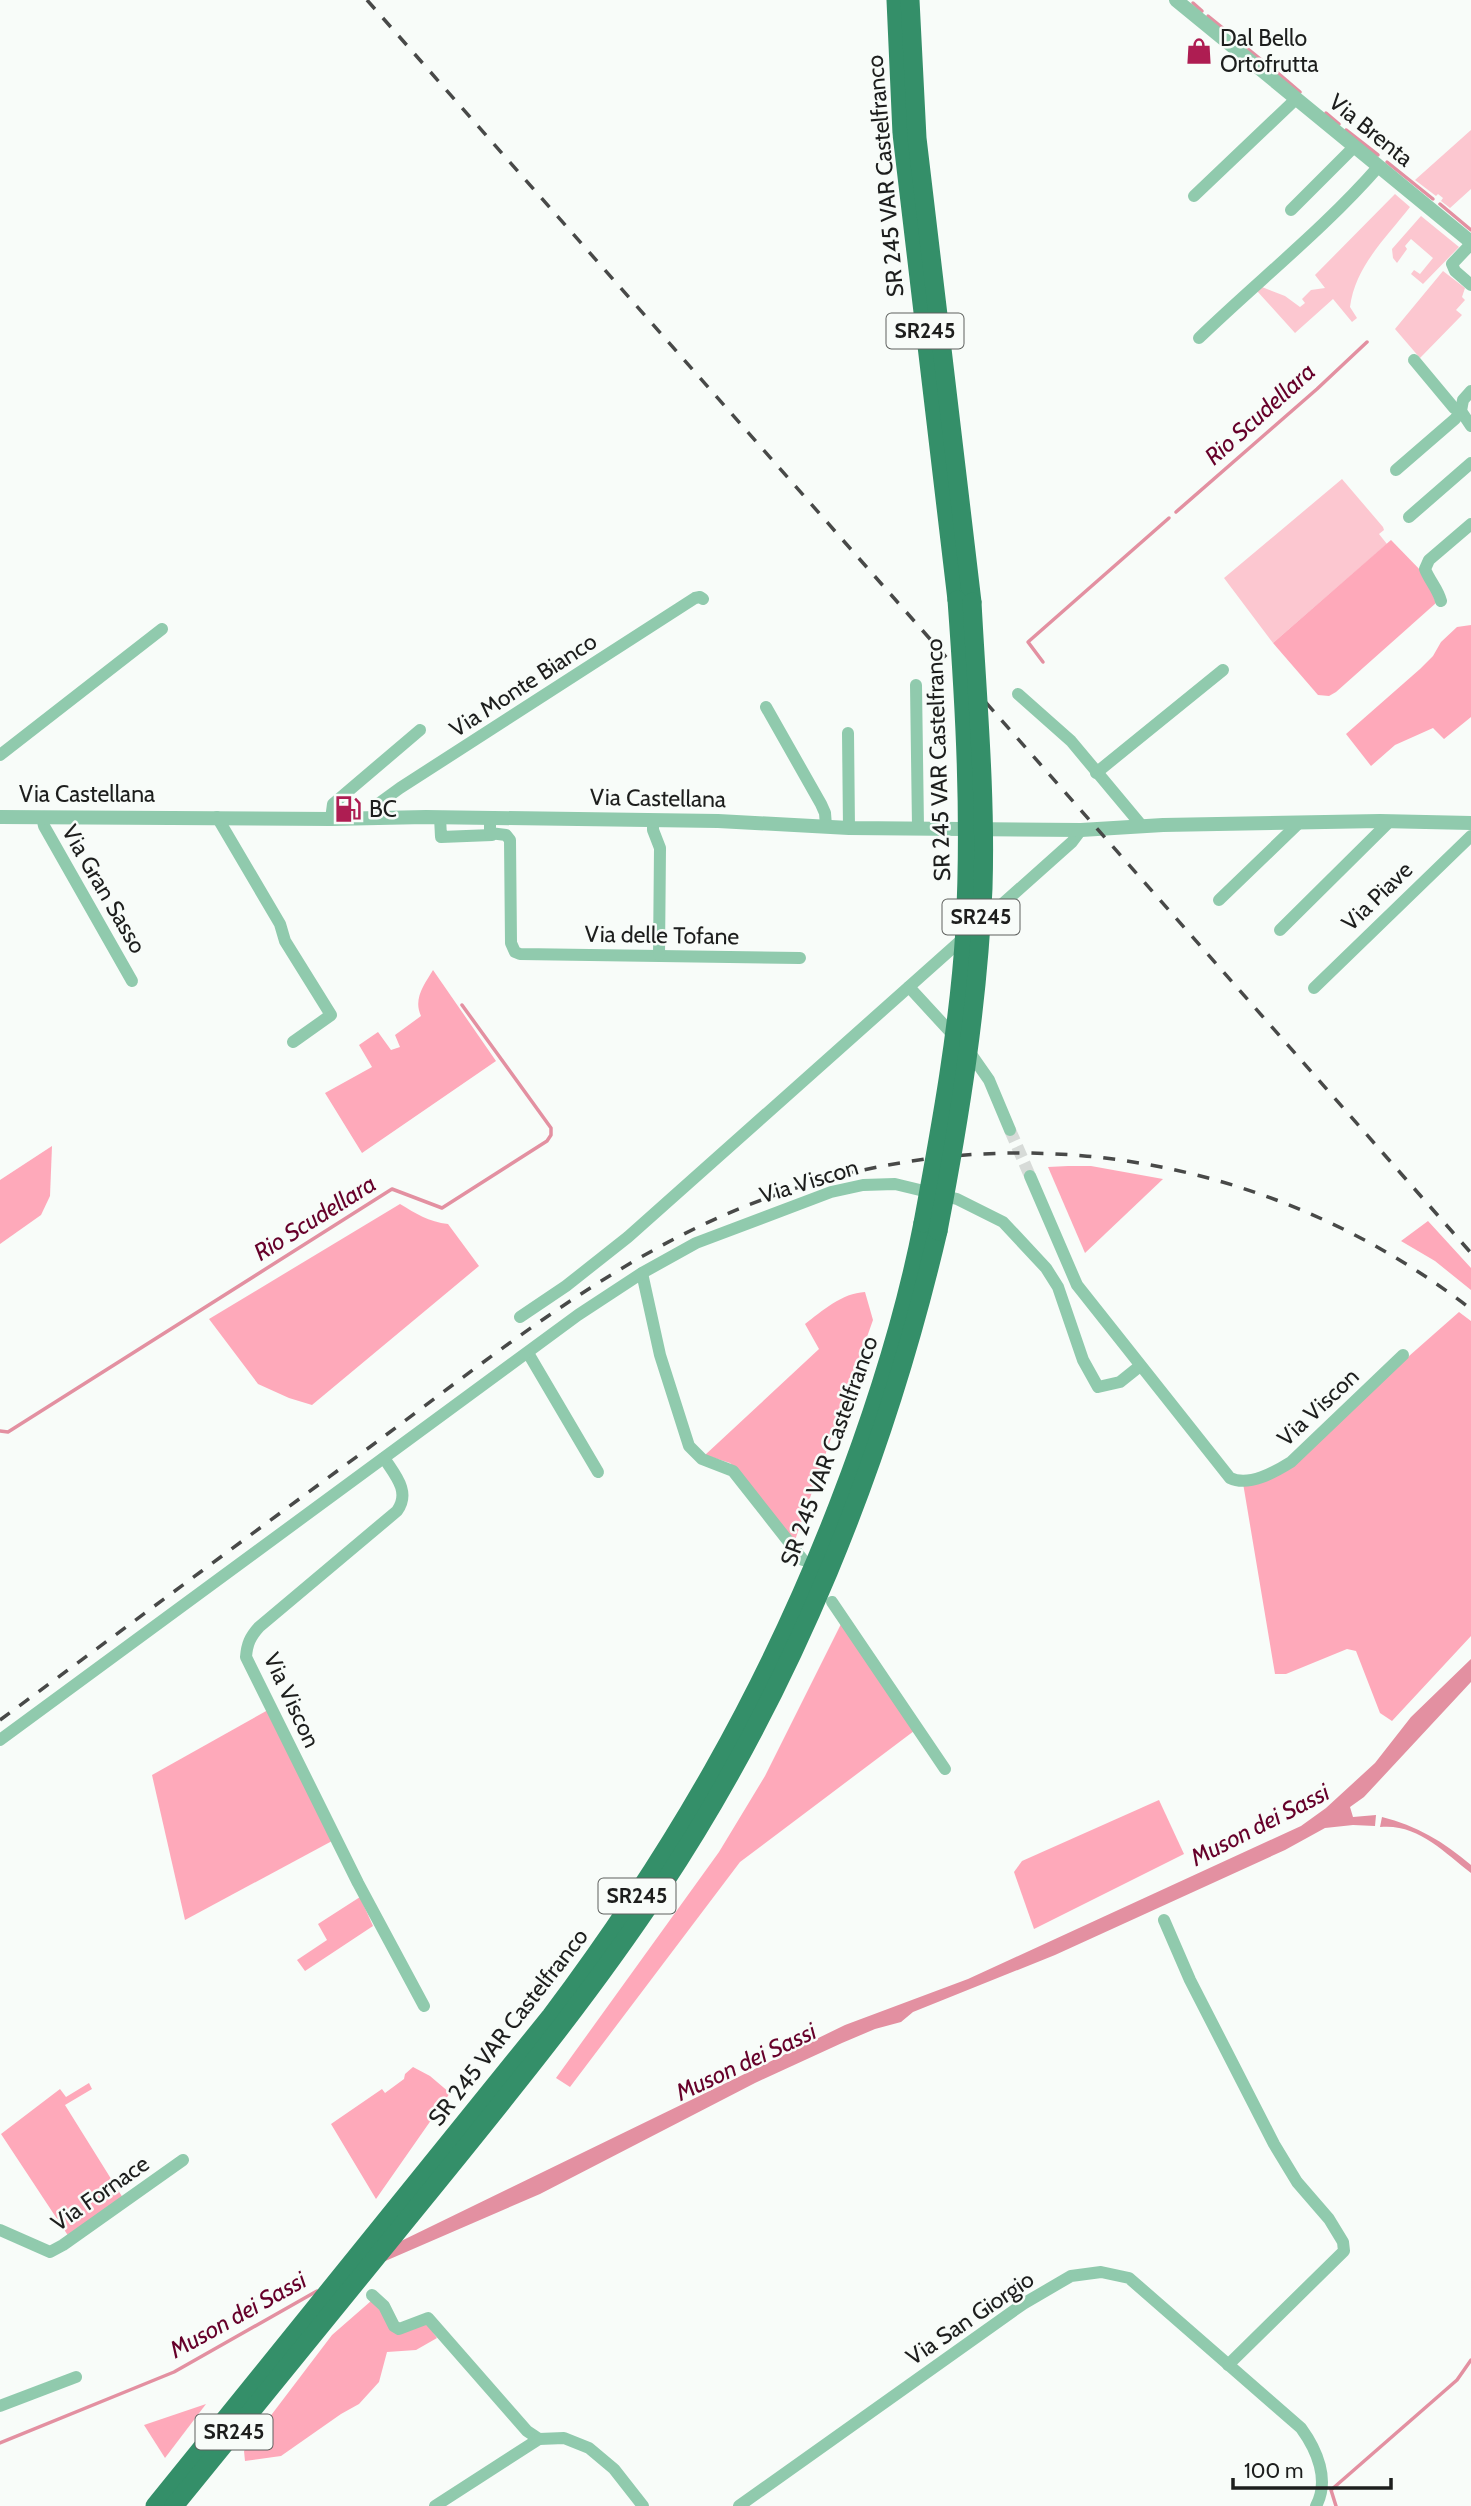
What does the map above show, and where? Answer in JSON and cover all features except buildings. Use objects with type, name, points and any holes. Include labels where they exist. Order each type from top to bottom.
[{"type":"highway","name":"SR 245 VAR Castelfranco","points":[[896,0],[905,66]]},
{"type":"highway","name":"SR 245 VAR Castelfranco","points":[[174,2506],[584,1998],[684,1852],[778,1682],[827,1574],[883,1432],[919,1312],[965,930],[966,775],[964,601],[903,146],[910,0]]},
{"type":"highway","name":"SR 245 VAR Castelfranco","points":[[155,2506],[507,2072],[598,1953],[683,1825],[740,1724],[808,1583],[870,1425],[931,1227]]},
{"type":"street","name":"Via Brenta","points":[[1180,1],[1471,243]]},
{"type":"street","points":[[1194,196],[1298,101]]},
{"type":"street","points":[[1291,210],[1354,147]]},
{"type":"street","points":[[1199,338],[1301,247],[1360,189],[1379,166]]},
{"type":"street","points":[[1471,243],[1452,264],[1455,271],[1471,285]]},
{"type":"street","points":[[1414,360],[1454,408],[1461,411],[1471,426]]},
{"type":"street","points":[[1396,470],[1455,419],[1461,411],[1463,400],[1471,391]]},
{"type":"street","points":[[1409,517],[1471,463]]},
{"type":"street","points":[[1441,601],[1440,595],[1429,580],[1426,565],[1471,524]]},
{"type":"street","name":"Via Monte Bianco","points":[[376,818],[378,804],[400,788],[695,598],[704,599]]},
{"type":"street","points":[[0,755],[162,629]]},
{"type":"street","points":[[1096,773],[1223,670]]},
{"type":"street","points":[[916,685],[918,827]]},
{"type":"street","points":[[1018,694],[1071,741],[1142,826],[1390,821],[1471,823]]},
{"type":"street","points":[[766,707],[821,804],[826,826]]},
{"type":"street","points":[[331,819],[333,804],[420,730]]},
{"type":"street","points":[[848,733],[849,828]]},
{"type":"street","name":"Via Castellana","points":[[0,817],[440,817],[653,820],[849,828],[1081,830],[1142,826]]},
{"type":"street","name":"Via Gran Sasso","points":[[42,817],[44,826],[132,981]]},
{"type":"street","points":[[217,817],[280,924],[285,941],[331,1015],[293,1042]]},
{"type":"street","points":[[440,817],[441,837],[492,835],[490,819]]},
{"type":"street","points":[[653,820],[653,830],[660,848],[659,956]]},
{"type":"street","name":"Via Piave","points":[[1280,930],[1390,821]]},
{"type":"street","points":[[1219,900],[1300,822]]},
{"type":"street","points":[[520,1317],[596,1264],[1072,842],[1081,830]]},
{"type":"street","name":"Via delle Tofane","points":[[492,835],[506,835],[510,840],[510,943],[515,952],[523,955],[800,958]]},
{"type":"street","name":"Via Piave","points":[[1314,988],[1471,836]]},
{"type":"street","points":[[909,987],[975,1059],[989,1080],[1010,1130]]},
{"type":"street","name":"Via Viscon","points":[[1030,1176],[1077,1285],[1230,1478],[1237,1481],[1273,1474],[1291,1462],[1403,1356]]},
{"type":"street","name":"Via Viscon","points":[[0,1740],[578,1315],[642,1273],[696,1243],[831,1192],[880,1183],[913,1187],[957,1199],[1003,1222],[1046,1268],[1058,1287],[1083,1360],[1098,1387],[1120,1382],[1140,1366]]},
{"type":"street","points":[[642,1273],[660,1356],[689,1446],[698,1457],[733,1471],[803,1560]]},
{"type":"street","points":[[528,1353],[598,1472]]},
{"type":"street","name":"Via Viscon","points":[[384,1458],[399,1482],[403,1503],[397,1511],[259,1628],[250,1637],[246,1657],[358,1883],[424,2006]]},
{"type":"street","points":[[832,1602],[945,1769]]},
{"type":"street","points":[[1164,1920],[1190,1980],[1274,2144],[1297,2182],[1329,2219],[1343,2242],[1344,2251],[1228,2365]]},
{"type":"street","name":"Via Fornace","points":[[0,2230],[50,2252],[183,2160]]},
{"type":"street","name":"Via San Giorgio","points":[[739,2506],[1023,2304],[1072,2276],[1101,2272],[1129,2278],[1295,2422],[1311,2441],[1320,2464],[1323,2485],[1316,2506]]},
{"type":"street","points":[[373,2295],[384,2305],[394,2326],[399,2329],[428,2318],[527,2431],[539,2439]]},
{"type":"street","points":[[0,2406],[76,2377]]},
{"type":"street","points":[[435,2506],[539,2439],[564,2438],[589,2448],[614,2469],[643,2506]]},
{"type":"shaded area","points":[[1471,130],[1471,189],[1450,208],[1441,201],[1443,198],[1438,194],[1436,196],[1415,180]]},
{"type":"shaded area","points":[[1395,194],[1410,207],[1372,254],[1358,279],[1350,307],[1357,318],[1352,322],[1333,299],[1295,333],[1257,291],[1262,287],[1285,296],[1300,307],[1305,303],[1302,299],[1311,290],[1325,288],[1315,275]]},
{"type":"shaded area","points":[[1421,216],[1459,247],[1423,284],[1411,274],[1414,270],[1420,274],[1433,258],[1411,239],[1397,263],[1392,249]]},
{"type":"shaded area","points":[[1443,271],[1465,288],[1462,297],[1465,300],[1456,310],[1462,315],[1420,358],[1395,329]]},
{"type":"shaded area","points":[[1342,479],[1383,527],[1384,530],[1379,534],[1387,544],[1273,643],[1224,578]]},
{"type":"shaded area","points":[[1391,540],[1425,575],[1436,603],[1336,692],[1329,696],[1318,695],[1273,643]]},
{"type":"shaded area","points":[[1471,625],[1471,717],[1444,739],[1433,728],[1395,745],[1371,766],[1346,734],[1420,669],[1457,627]]},
{"type":"shaded area","points":[[433,970],[496,1061],[362,1153],[325,1093],[372,1067],[359,1045],[378,1032],[391,1050],[400,1047],[395,1035],[421,1016],[419,998]]},
{"type":"shaded area","points":[[52,1146],[50,1196],[41,1215],[0,1244],[0,1180]]},
{"type":"shaded area","points":[[1091,1166],[1163,1179],[1085,1253],[1048,1167]]},
{"type":"shaded area","points":[[400,1204],[428,1219],[448,1224],[479,1266],[312,1405],[258,1384],[209,1319]]},
{"type":"shaded area","points":[[1428,1221],[1471,1268],[1471,1290],[1435,1261],[1401,1241]]},
{"type":"shaded area","points":[[865,1292],[873,1320],[794,1543],[740,1472],[730,1463],[705,1455],[819,1349],[805,1324],[840,1299]]},
{"type":"shaded area","points":[[1459,1312],[1471,1321],[1471,1636],[1392,1721],[1380,1713],[1356,1651],[1347,1649],[1286,1674],[1275,1674],[1243,1483],[1274,1475]]},
{"type":"shaded area","points":[[841,1624],[914,1731],[740,1862],[570,2087],[556,2078],[719,1852],[765,1776]]},
{"type":"shaded area","points":[[1471,1659],[1471,1682],[1364,1797],[1350,1807],[1353,1817],[1376,1815],[1375,1826],[1325,1828],[1285,1850],[1055,1955],[913,2012],[901,2022],[875,2029],[755,2083],[540,2194],[383,2262],[399,2242],[845,2025],[968,1979],[1301,1826],[1326,1808],[1375,1763],[1411,1717]]},
{"type":"shaded area","points":[[268,1710],[332,1841],[185,1920],[152,1775]]},
{"type":"shaded area","points":[[1159,1800],[1184,1854],[1034,1929],[1014,1872],[1022,1861]]},
{"type":"shaded area","points":[[1382,1817],[1418,1830],[1440,1842],[1471,1865],[1471,1873],[1418,1834],[1393,1827],[1380,1827]]},
{"type":"shaded area","points":[[360,1897],[373,1926],[305,1971],[297,1960],[327,1940],[318,1924]]},
{"type":"shaded area","points":[[413,2067],[430,2076],[450,2093],[376,2199],[331,2124],[382,2089],[385,2093],[404,2079],[405,2074]]},
{"type":"shaded area","points":[[89,2083],[92,2089],[65,2105],[123,2198],[69,2237],[1,2134],[60,2089],[66,2097]]},
{"type":"shaded area","points":[[371,2301],[380,2309],[394,2332],[426,2322],[437,2338],[416,2350],[387,2352],[379,2382],[359,2404],[281,2456],[245,2461],[244,2451],[332,2335]]},
{"type":"shaded area","points":[[206,2404],[165,2458],[144,2425]]},
{"type":"waterway","points":[[1193,3],[1202,11]]},
{"type":"waterway","points":[[1208,16],[1224,29]]},
{"type":"waterway","points":[[1232,36],[1264,62]]},
{"type":"waterway","points":[[1272,68],[1300,92]]},
{"type":"waterway","points":[[1326,113],[1339,124]]},
{"type":"waterway","points":[[1346,130],[1378,155]]},
{"type":"waterway","points":[[1387,162],[1433,199]]},
{"type":"waterway","points":[[1440,204],[1471,230]]},
{"type":"waterway","name":"Rio Scudellara","points":[[1176,512],[1367,342]]},
{"type":"waterway","name":"Rio Scudellara","points":[[1043,662],[1028,642],[1169,518]]},
{"type":"waterway","name":"Rio Scudellara","points":[[0,1431],[8,1432],[392,1189],[442,1208],[547,1141],[551,1128],[462,1005]]},
{"type":"waterway","name":"Muson dei Sassi","points":[[0,2443],[174,2372],[317,2291]]},
{"type":"waterway","points":[[1336,2506],[1331,2490],[1457,2380],[1471,2360]]},
{"type":"tunnel","points":[[1010,1130],[1030,1176]]},
{"type":"railway","points":[[367,0],[1471,1253]]},
{"type":"railway","points":[[0,1720],[554,1312],[678,1237],[777,1194],[879,1167],[982,1154],[1085,1156],[1187,1173],[1286,1204],[1381,1249],[1471,1309]]},
{"type":"place","name":"Dal Bello Ortofrutta","points":[[1199,51]]},
{"type":"place","name":"BC","points":[[348,809]]}]
